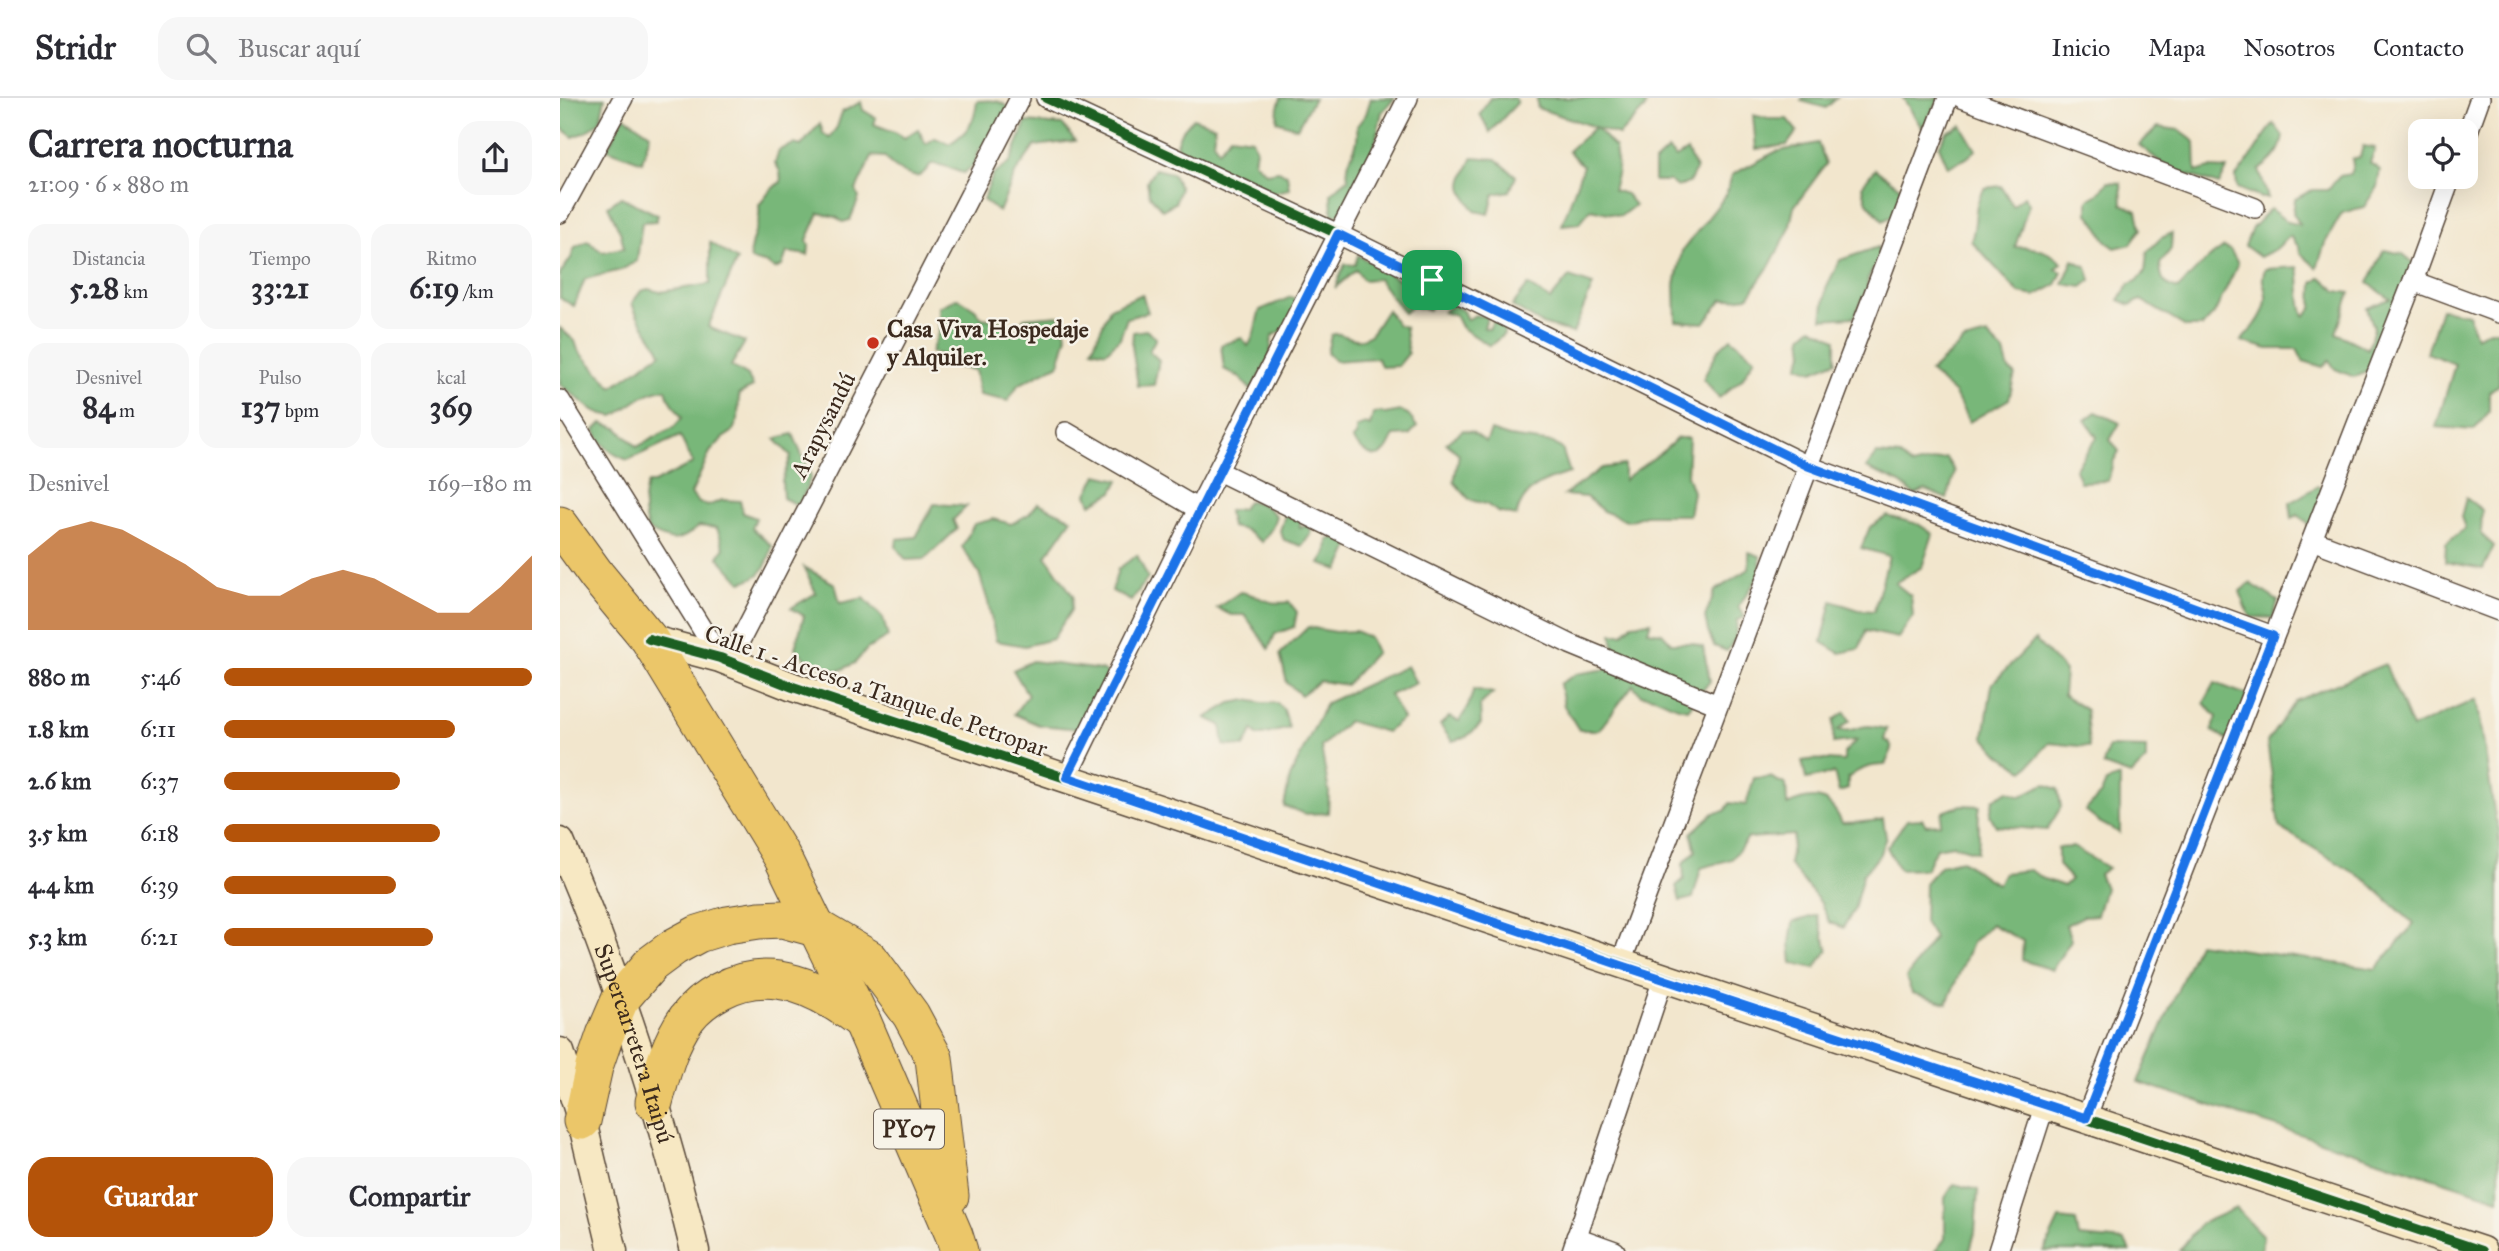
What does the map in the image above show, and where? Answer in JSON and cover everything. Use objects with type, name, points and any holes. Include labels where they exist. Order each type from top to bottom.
[{"type":"highway","name":"PY07","points":[[560,524],[597,576],[649,639],[782,857],[863,1023],[956,1243]]},
{"type":"highway","name":"PY07","points":[[560,539],[597,576]]},
{"type":"highway","points":[[582,1121],[594,1068],[620,1000],[652,964],[674,947],[698,934],[727,925],[759,919],[782,919],[819,929],[870,959],[911,1015],[934,1058],[956,1243]]},
{"type":"highway","points":[[654,1102],[672,1043],[687,1017],[705,999],[730,986],[755,979],[784,980],[813,989],[839,1003],[863,1023]]},
{"type":"street","points":[[560,213],[623,98]]},
{"type":"street","name":"Arapysandú","points":[[724,660],[1020,98]]},
{"type":"street","points":[[1046,98],[1338,234],[1808,466],[2273,636]]},
{"type":"street","points":[[1067,777],[1218,471],[1408,98]]},
{"type":"street","points":[[1620,965],[1948,98]]},
{"type":"street","points":[[1962,98],[2255,208]]},
{"type":"street","points":[[2472,119],[2480,98]]},
{"type":"street","points":[[2086,1118],[2447,189]]},
{"type":"street","points":[[2413,281],[2499,313]]},
{"type":"street","points":[[560,400],[724,660]]},
{"type":"street","points":[[1066,432],[1199,509]]},
{"type":"street","points":[[1218,471],[1570,644],[1718,705]]},
{"type":"street","points":[[2312,540],[2499,611]]},
{"type":"street","name":"Calle 1 - Acceso a Tanque de Petropar","points":[[649,639],[724,660],[793,687],[2482,1251]]},
{"type":"street","name":"Supercarretera Itaipú","points":[[560,842],[583,895],[654,1102],[695,1251]]},
{"type":"street","points":[[1615,1251],[1574,1244],[1663,979]]},
{"type":"street","points":[[560,1052],[582,1121],[613,1251]]},
{"type":"street","points":[[1998,1251],[2045,1104]]},
{"type":"green space","points":[[560,98],[605,98],[600,121],[586,132],[573,137],[560,127]]},
{"type":"green space","points":[[1281,98],[1314,98],[1297,128],[1277,121]]},
{"type":"green space","points":[[1371,98],[1395,98],[1382,112],[1375,144],[1349,213],[1332,215],[1331,193],[1348,179],[1348,165],[1357,142],[1357,126],[1366,114]]},
{"type":"green space","points":[[1490,98],[1515,98],[1517,103],[1490,132],[1480,114]]},
{"type":"green space","points":[[1537,98],[1647,98],[1645,108],[1619,135],[1596,128],[1615,148],[1618,171],[1613,190],[1626,194],[1635,205],[1621,216],[1591,209],[1579,223],[1562,225],[1583,166],[1568,151],[1595,127],[1537,108]]},
{"type":"green space","points":[[1803,98],[1837,98],[1826,108],[1801,101]]},
{"type":"green space","points":[[1903,98],[1940,98],[1922,128]]},
{"type":"green space","points":[[990,100],[1009,108],[989,143],[979,150],[975,164],[964,173],[931,164],[923,174],[915,176],[900,171],[885,157],[872,156],[856,190],[859,198],[850,220],[843,222],[836,217],[819,213],[807,240],[808,255],[787,252],[782,266],[775,269],[768,264],[751,260],[759,205],[781,182],[780,171],[775,163],[779,150],[794,144],[801,146],[820,123],[823,133],[829,138],[837,127],[842,112],[861,102],[863,110],[876,118],[874,124],[878,126],[904,138],[918,129],[926,144],[935,138],[949,144],[969,127],[977,101]]},
{"type":"green space","points":[[1753,115],[1769,119],[1787,119],[1797,131],[1787,145],[1756,149]]},
{"type":"green space","points":[[624,116],[650,134],[642,162],[607,149]]},
{"type":"green space","points":[[1193,118],[1215,126],[1213,142],[1219,150],[1230,136],[1252,139],[1256,149],[1254,162],[1267,173],[1278,171],[1287,174],[1289,189],[1271,193],[1251,192],[1239,174],[1209,176],[1185,159],[1176,144],[1181,132]]},
{"type":"green space","points":[[1026,122],[1063,125],[1075,141],[1035,146],[1016,172],[999,212],[983,200],[993,175],[1010,162]]},
{"type":"green space","points":[[2274,124],[2283,136],[2275,156],[2259,170],[2268,198],[2261,198],[2237,188],[2236,176]]},
{"type":"green space","points":[[1961,125],[1976,150],[1967,158],[1948,167],[1939,146],[1947,132]]},
{"type":"green space","points":[[2158,127],[2179,130],[2195,142],[2196,172],[2210,168],[2227,169],[2219,185],[2168,168],[2139,145]]},
{"type":"green space","points":[[1818,143],[1826,164],[1794,207],[1789,230],[1748,297],[1722,300],[1704,323],[1676,321],[1675,285],[1682,251],[1726,195],[1732,175],[1775,152]]},
{"type":"green space","points":[[2363,146],[2375,148],[2370,163],[2380,170],[2377,187],[2364,207],[2342,213],[2325,243],[2317,268],[2300,253],[2299,247],[2290,236],[2276,249],[2260,257],[2245,246],[2252,228],[2270,209],[2288,222],[2300,225],[2293,213],[2295,199],[2312,190],[2327,190],[2340,176],[2350,174],[2352,159],[2360,157]]},
{"type":"green space","points":[[1668,150],[1676,158],[1687,151],[1696,169],[1689,183],[1677,187],[1669,181],[1654,181],[1654,163]]},
{"type":"green space","points":[[1473,157],[1496,159],[1516,176],[1510,191],[1494,194],[1489,214],[1475,211],[1463,190],[1463,180]]},
{"type":"green space","points":[[1155,169],[1172,173],[1180,188],[1175,203],[1162,210],[1149,194],[1147,181]]},
{"type":"green space","points":[[1875,169],[1901,188],[1899,212],[1883,221],[1867,202],[1862,186]]},
{"type":"green space","points":[[2108,182],[2121,183],[2122,204],[2137,211],[2141,229],[2131,244],[2115,248],[2088,214],[2088,200],[2098,194]]},
{"type":"green space","points":[[2001,186],[2013,206],[2024,196],[2029,204],[2015,247],[2041,250],[2062,263],[2056,269],[2062,272],[2056,285],[2035,296],[2019,293],[1971,241],[1981,195],[1985,188]]},
{"type":"green space","points":[[621,197],[658,215],[656,221],[642,222],[637,261],[621,270],[585,279],[574,306],[560,298],[560,274],[575,247],[588,241],[602,252],[624,248],[621,234],[608,206]]},
{"type":"green space","points":[[2172,233],[2171,249],[2160,264],[2161,274],[2169,286],[2178,289],[2205,261],[2224,247],[2231,251],[2238,264],[2214,314],[2202,327],[2186,327],[2141,300],[2130,305],[2119,300],[2129,284],[2137,281],[2145,272],[2147,252],[2161,238]]},
{"type":"green space","points":[[710,242],[737,260],[708,327],[745,342],[731,366],[748,376],[753,387],[739,394],[738,420],[732,432],[710,452],[691,494],[699,503],[708,506],[722,500],[740,501],[743,513],[756,518],[752,528],[772,546],[763,570],[741,582],[718,557],[724,548],[717,528],[699,526],[675,540],[648,530],[644,506],[648,483],[654,483],[693,463],[680,436],[628,460],[608,449],[595,430],[602,423],[617,428],[637,447],[674,427],[682,418],[666,389],[645,396],[614,416],[590,408],[560,385],[560,328],[575,341],[578,350],[612,387],[661,353],[632,303],[641,291],[648,289],[660,292],[710,284]]},
{"type":"green space","points":[[1878,247],[1879,258],[1854,317],[1822,319],[1826,288],[1840,260]]},
{"type":"green space","points":[[2384,250],[2403,254],[2414,263],[2375,367],[2354,377],[2335,369],[2329,360],[2323,367],[2303,361],[2297,349],[2268,349],[2241,341],[2258,321],[2266,303],[2263,283],[2265,269],[2298,267],[2304,316],[2312,308],[2313,283],[2321,277],[2337,291],[2350,293],[2336,333],[2368,349],[2374,328],[2367,308],[2390,299],[2368,283]]},
{"type":"green space","points":[[1358,255],[1396,278],[1419,285],[1435,294],[1429,310],[1412,306],[1404,313],[1378,279],[1363,280],[1356,270],[1335,288],[1345,264],[1355,265]]},
{"type":"green space","points":[[2073,260],[2087,267],[2091,280],[2082,287],[2063,284]]},
{"type":"green space","points":[[1569,277],[1593,285],[1573,333],[1542,324],[1512,306],[1528,285],[1550,300]]},
{"type":"green space","points":[[1142,294],[1148,312],[1127,318],[1120,338],[1106,352],[1092,349],[1110,308]]},
{"type":"green space","points":[[1291,297],[1302,303],[1289,328],[1272,336],[1270,358],[1251,390],[1239,377],[1224,369],[1221,345],[1242,338],[1248,346],[1260,310]]},
{"type":"green space","points":[[958,298],[975,309],[982,318],[1001,321],[1013,334],[1024,318],[1059,315],[1067,336],[1059,364],[1018,385],[1008,401],[979,395],[975,370],[957,367],[948,357],[931,352],[939,331],[939,307]]},
{"type":"green space","points":[[1453,304],[1463,311],[1467,320],[1475,315],[1487,317],[1484,328],[1489,329],[1493,321],[1503,324],[1504,334],[1490,346],[1461,327],[1455,315],[1443,312]]},
{"type":"green space","points":[[2441,309],[2468,314],[2476,337],[2489,330],[2499,330],[2499,384],[2489,392],[2489,412],[2474,430],[2436,427],[2455,364],[2427,353]]},
{"type":"green space","points":[[1387,310],[1398,325],[1405,327],[1408,354],[1398,366],[1382,367],[1377,358],[1335,361],[1327,353],[1331,335],[1356,339],[1367,337]]},
{"type":"green space","points":[[1812,327],[1836,339],[1836,361],[1813,371],[1798,366],[1804,352],[1802,336]]},
{"type":"green space","points":[[1146,330],[1156,338],[1149,351],[1159,360],[1154,385],[1138,386],[1132,346],[1133,332]]},
{"type":"green space","points":[[1987,335],[2004,352],[2009,370],[2015,374],[2009,399],[1969,422],[1955,394],[1930,372],[1964,341]]},
{"type":"green space","points":[[1731,338],[1755,358],[1742,379],[1719,398],[1703,379],[1718,350]]},
{"type":"green space","points":[[1401,411],[1408,414],[1417,427],[1409,435],[1394,436],[1381,455],[1367,453],[1352,439],[1356,436],[1356,428],[1365,424],[1370,426],[1373,414]]},
{"type":"green space","points":[[2096,412],[2120,423],[2110,440],[2119,451],[2108,481],[2080,482],[2075,469],[2097,437],[2085,420]]},
{"type":"green space","points":[[1463,430],[1472,432],[1486,442],[1491,431],[1509,437],[1553,443],[1562,449],[1570,473],[1552,479],[1529,492],[1519,506],[1516,516],[1498,512],[1486,504],[1470,500],[1454,482],[1459,454],[1446,443]]},
{"type":"green space","points":[[793,434],[811,477],[799,506],[783,498],[782,481],[791,456],[775,439]]},
{"type":"green space","points":[[1677,438],[1689,438],[1687,475],[1693,492],[1689,515],[1645,515],[1629,521],[1603,511],[1586,497],[1564,495],[1602,468],[1624,465],[1624,480]]},
{"type":"green space","points":[[1877,454],[1900,456],[1912,466],[1946,458],[1955,472],[1947,499],[1925,490],[1915,495],[1899,482],[1866,468]]},
{"type":"green space","points":[[1097,475],[1119,480],[1113,492],[1091,504],[1087,494]]},
{"type":"green space","points":[[2318,486],[2329,493],[2310,530],[2298,515],[2292,518],[2290,503]]},
{"type":"green space","points":[[2466,498],[2482,510],[2481,534],[2494,546],[2483,569],[2445,562],[2446,544],[2465,528],[2461,517]]},
{"type":"green space","points":[[1247,501],[1263,505],[1276,516],[1272,528],[1262,542],[1245,530],[1231,527],[1228,511],[1242,509]]},
{"type":"green space","points":[[1038,503],[1072,519],[1046,556],[1073,596],[1071,610],[1053,639],[1025,646],[996,641],[979,573],[962,547],[974,524],[994,519],[1011,524],[1029,514]]},
{"type":"green space","points":[[934,504],[967,506],[953,520],[957,529],[925,559],[906,560],[896,547],[897,539],[916,537]]},
{"type":"green space","points":[[1285,515],[1300,519],[1300,528],[1308,525],[1312,532],[1302,546],[1284,540],[1280,531]]},
{"type":"green space","points":[[1887,516],[1918,524],[1933,534],[1922,567],[1895,583],[1911,596],[1913,616],[1898,638],[1866,631],[1859,649],[1840,653],[1822,642],[1832,601],[1859,610],[1874,611],[1889,556],[1861,548],[1870,527]]},
{"type":"green space","points":[[1336,537],[1351,544],[1339,570],[1320,564],[1327,551],[1328,540]]},
{"type":"green space","points":[[1749,552],[1760,556],[1761,573],[1738,607],[1745,617],[1737,620],[1735,639],[1727,651],[1714,646],[1705,617],[1715,591],[1749,569]]},
{"type":"green space","points":[[1137,555],[1148,578],[1131,601],[1112,591],[1118,569]]},
{"type":"green space","points":[[804,567],[835,584],[840,603],[864,598],[883,618],[888,637],[867,649],[855,663],[839,671],[809,662],[795,648],[804,616],[791,608],[816,593]]},
{"type":"green space","points":[[2250,583],[2278,601],[2273,618],[2251,617],[2240,591]]},
{"type":"green space","points":[[1240,592],[1275,603],[1289,602],[1297,612],[1294,627],[1275,634],[1269,649],[1245,615],[1231,615],[1217,608]]},
{"type":"green space","points":[[1651,622],[1648,631],[1662,633],[1671,643],[1692,643],[1703,647],[1710,681],[1688,709],[1641,695],[1633,685],[1599,730],[1579,730],[1564,706],[1560,684],[1576,674],[1607,669],[1603,654],[1614,647],[1612,634],[1623,634],[1632,624]]},
{"type":"green space","points":[[1308,627],[1335,632],[1355,631],[1369,637],[1376,652],[1346,685],[1320,681],[1301,695],[1287,683],[1280,654]]},
{"type":"green space","points":[[2035,640],[2065,671],[2063,695],[2086,710],[2089,747],[2049,743],[2024,771],[1997,752],[1984,737],[1992,684]]},
{"type":"green space","points":[[1032,661],[1101,670],[1120,681],[1103,706],[1078,729],[1039,725],[1014,714],[1028,695],[1013,670]]},
{"type":"green space","points":[[2385,664],[2412,728],[2477,699],[2499,830],[2499,1199],[2138,1082],[2198,943],[2376,969],[2414,924],[2366,880],[2279,827],[2267,742],[2295,701]]},
{"type":"green space","points":[[1407,666],[1416,683],[1390,695],[1403,719],[1386,732],[1348,721],[1321,747],[1329,792],[1328,813],[1306,814],[1284,806],[1290,777],[1326,703]]},
{"type":"green space","points":[[2215,683],[2247,695],[2229,740],[2212,731],[2217,717],[2204,703]]},
{"type":"green space","points":[[1474,689],[1493,693],[1480,705],[1481,724],[1466,737],[1452,741],[1440,725],[1449,717],[1459,721],[1467,709]]},
{"type":"green space","points":[[1247,700],[1277,703],[1284,710],[1289,728],[1258,736],[1253,730],[1244,747],[1224,745],[1221,725],[1206,718],[1231,703]]},
{"type":"green space","points":[[1845,712],[1850,721],[1838,730],[1868,726],[1887,729],[1884,740],[1889,742],[1892,749],[1885,765],[1856,772],[1848,778],[1848,789],[1839,792],[1834,773],[1806,779],[1802,761],[1844,761],[1844,753],[1857,740],[1833,743],[1834,720]]},
{"type":"green space","points":[[2108,747],[2146,748],[2146,760],[2131,775],[2103,765]]},
{"type":"green space","points":[[1770,777],[1786,785],[1787,805],[1814,798],[1827,802],[1842,823],[1883,819],[1886,837],[1879,856],[1863,874],[1854,910],[1843,928],[1829,922],[1821,903],[1789,864],[1794,835],[1748,838],[1732,859],[1701,868],[1693,898],[1680,901],[1676,886],[1684,879],[1683,863],[1696,851],[1691,833],[1714,813],[1725,811],[1730,803],[1746,805],[1754,778]]},
{"type":"green space","points":[[2120,777],[2120,833],[2085,811],[2101,794],[2106,782]]},
{"type":"green space","points":[[2044,784],[2058,789],[2061,807],[2047,830],[1996,826],[1990,815],[1993,800],[2008,791],[2021,796]]},
{"type":"green space","points":[[1962,805],[1980,806],[1977,852],[1953,845],[1936,848],[1926,869],[1899,870],[1887,847],[1907,820],[1922,819],[1926,825],[1940,824],[1943,812]]},
{"type":"green space","points":[[2073,847],[2108,868],[2099,874],[2105,888],[2097,915],[2084,916],[2066,925],[2071,940],[2052,970],[2022,960],[2023,941],[1991,924],[1972,943],[1947,1003],[1912,993],[1906,978],[1934,938],[1924,922],[1925,883],[1941,865],[1961,860],[1998,884],[2004,873],[2030,870],[2044,879],[2064,886],[2071,879],[2058,865],[2058,848]]},
{"type":"green space","points":[[1817,915],[1828,950],[1815,968],[1792,963],[1790,943],[1793,922]]},
{"type":"green space","points":[[1954,1184],[1978,1190],[1975,1232],[1970,1251],[1935,1251],[1945,1239],[1945,1198]]},
{"type":"green space","points":[[2236,1208],[2263,1236],[2261,1251],[2179,1251],[2200,1224]]},
{"type":"green space","points":[[2059,1219],[2076,1221],[2079,1237],[2125,1241],[2130,1251],[2044,1251]]},
{"type":"cycle path","points":[[1046,98],[1338,234],[1808,466],[2273,636]]},
{"type":"cycle path","points":[[649,639],[720,658],[793,687],[2482,1251]]},
{"type":"place","name":"Casa Viva Hospedaje y Alquiler.","points":[[873,343]]},
{"type":"route","points":[[1338,234],[1432,280],[1808,466],[2273,636],[2086,1118],[1620,965],[1067,777],[1338,234]]}]
